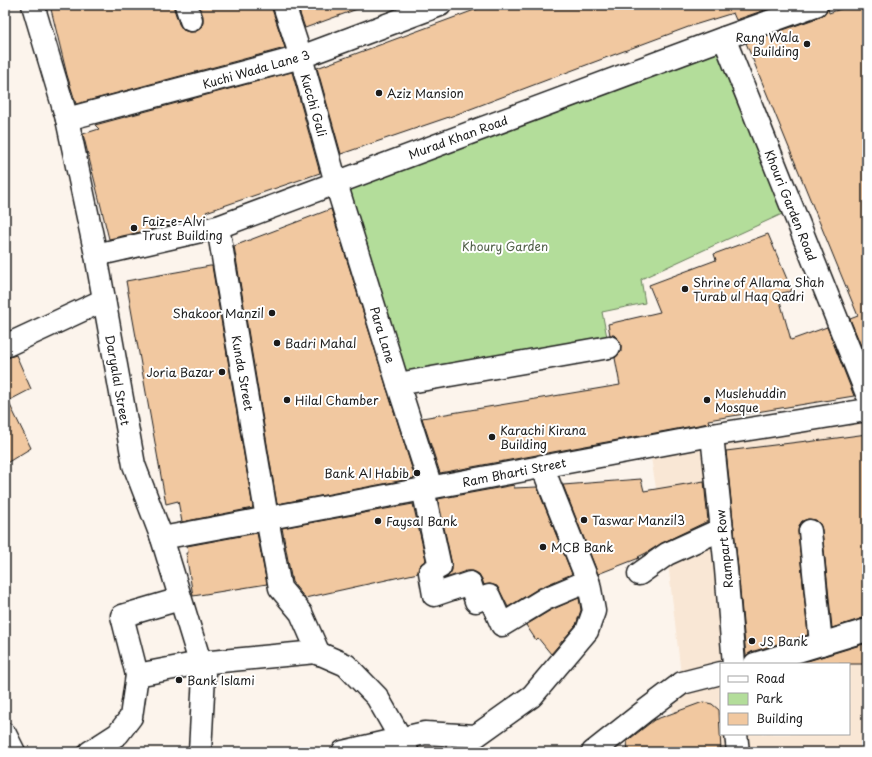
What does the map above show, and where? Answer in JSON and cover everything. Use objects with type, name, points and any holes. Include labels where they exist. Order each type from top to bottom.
[{"type":"street","name":"Daryalal Street","points":[[33,5],[67,119],[96,255],[134,465],[162,538],[204,675],[200,752]]},
{"type":"street","name":"Kucchi Gali","points":[[284,5],[301,57],[336,183]]},
{"type":"street","name":"Kuchi Wada Lane 3","points":[[67,119],[301,57],[440,5]]},
{"type":"street","name":"Murad Khan Road","points":[[96,255],[218,228],[724,38],[816,5]]},
{"type":"street","name":"Khouri Garden Road","points":[[724,38],[867,394]]},
{"type":"street","name":"Para Lane","points":[[336,183],[398,384],[427,488],[440,568],[430,572],[434,595],[470,582],[476,601],[489,596],[502,625],[545,599],[588,581]]},
{"type":"street","name":"Kunda Street","points":[[218,228],[280,588],[301,613],[319,654]]},
{"type":"street","points":[[5,346],[104,300]]},
{"type":"street","points":[[398,384],[609,348]]},
{"type":"street","name":"Ram Bharti Street","points":[[162,538],[712,435],[867,410]]},
{"type":"street","name":"Rampart Row","points":[[712,435],[734,663]]},
{"type":"street","points":[[343,752],[404,745],[425,733],[480,744],[532,696],[586,631],[594,611],[588,581],[542,466]]},
{"type":"street","points":[[639,574],[667,554],[722,529]]},
{"type":"street","points":[[810,531],[821,644]]},
{"type":"street","points":[[90,752],[118,734],[131,717],[137,676],[122,616],[180,599]]},
{"type":"street","points":[[758,663],[867,630]]},
{"type":"street","points":[[137,676],[200,663],[316,652],[346,665],[377,697],[404,745]]},
{"type":"street","points":[[593,752],[682,683],[720,674]]},
{"type":"street","points":[[5,734],[14,752]]},
{"type":"street","points":[[736,735],[738,752]]},
{"type":"shaded area","points":[[867,410],[867,752],[677,752],[670,692],[682,683],[667,554],[649,446]]},
{"type":"green space","name":"Khoury Garden","points":[[724,38],[793,209],[641,279],[645,303],[602,312],[609,347],[398,384],[336,183]]},
{"type":"building","points":[[50,5],[174,5],[179,24],[183,30],[195,32],[200,29],[203,23],[203,16],[199,5],[272,5],[285,48],[76,104],[67,75]]},
{"type":"building","points":[[297,5],[360,5],[360,8],[305,28]]},
{"type":"building","points":[[488,5],[779,5],[736,20],[733,13],[691,26],[452,116],[341,154],[317,68]]},
{"type":"building","points":[[852,5],[867,5],[867,360],[850,319],[858,316],[746,43],[820,17],[828,8],[829,13]]},
{"type":"building","points":[[292,72],[320,173],[206,212],[207,217],[109,239],[83,134],[99,129],[95,125]]},
{"type":"building","points":[[331,209],[415,478],[277,504],[234,246]]},
{"type":"building","points":[[768,234],[792,291],[778,294],[791,340],[827,327],[854,396],[708,420],[709,423],[440,473],[422,418],[620,385],[615,358],[621,352],[621,344],[614,335],[610,335],[608,324],[660,312],[649,285],[716,260],[714,254]]},
{"type":"building","points":[[212,266],[253,508],[182,522],[178,501],[166,504],[126,281]]},
{"type":"building","points":[[16,355],[31,389],[8,401],[31,448],[5,464],[5,358]]},
{"type":"building","points":[[867,434],[867,618],[832,628],[822,530],[820,524],[816,520],[808,519],[802,521],[798,532],[808,635],[751,652],[746,656],[726,451]]},
{"type":"building","points":[[641,479],[644,491],[704,481],[708,521],[662,543],[638,557],[639,558],[598,574],[563,485]]},
{"type":"building","points":[[514,485],[514,488],[537,487],[572,574],[539,588],[508,607],[497,586],[490,584],[484,585],[479,574],[473,571],[466,571],[446,578],[452,570],[452,565],[438,499]]},
{"type":"building","points":[[413,504],[426,560],[419,566],[418,573],[305,598],[292,582],[282,528]]},
{"type":"building","points":[[257,533],[267,584],[193,596],[186,553],[188,553],[187,546]]},
{"type":"building","points":[[579,598],[581,610],[576,625],[551,654],[538,638],[536,640],[526,625],[551,610]]},
{"type":"building","points":[[867,643],[867,664],[801,663]]},
{"type":"building","points":[[703,702],[712,704],[719,710],[721,752],[628,752],[627,741],[654,720]]},
{"type":"place","name":"Rang Wala Building","points":[[807,44]]},
{"type":"place","name":"Aziz Mansion","points":[[379,93]]},
{"type":"place","name":"Faiz-e-Alvi Trust Building","points":[[134,228]]},
{"type":"place","name":"Shrine of Allama Shah Turab ul Haq Qadri","points":[[685,289]]},
{"type":"place","name":"Shakoor Manzil","points":[[272,313]]},
{"type":"place","name":"Badri Mahal","points":[[277,343]]},
{"type":"place","name":"Joria Bazar","points":[[222,372]]},
{"type":"place","name":"Hilal Chamber","points":[[287,400]]},
{"type":"place","name":"Muslehuddin Mosque","points":[[707,400]]},
{"type":"place","name":"Karachi Kirana Building","points":[[492,437]]},
{"type":"place","name":"Bank Al Habib","points":[[417,473]]},
{"type":"place","name":"Taswar Manzil3","points":[[584,520]]},
{"type":"place","name":"Faysal Bank","points":[[378,521]]},
{"type":"place","name":"MCB Bank","points":[[543,547]]},
{"type":"place","name":"JS Bank","points":[[752,641]]},
{"type":"place","name":"Bank Islami","points":[[179,680]]}]
